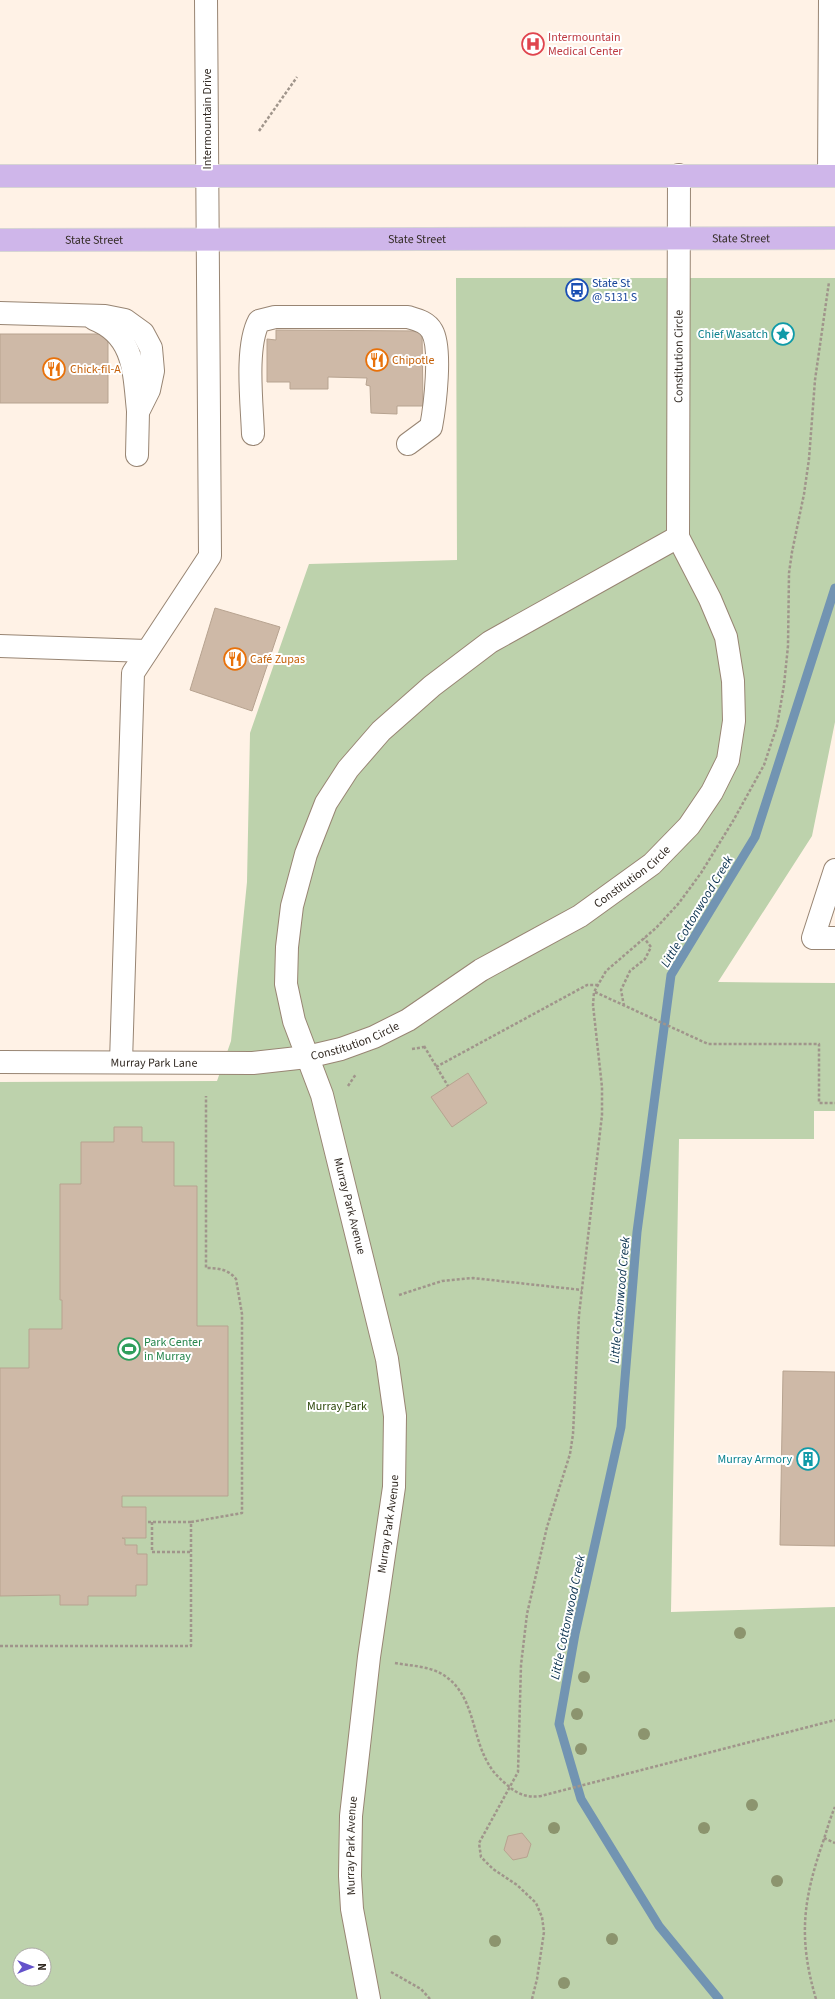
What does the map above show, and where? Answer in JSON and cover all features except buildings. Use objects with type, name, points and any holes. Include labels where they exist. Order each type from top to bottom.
[{"type":"main road","points":[[0,176],[832,176]]},
{"type":"main road","name":"State Street","points":[[0,240],[835,238]]},
{"type":"street","name":"Intermountain Drive","points":[[121,1062],[133,673],[210,556],[206,0]]},
{"type":"street","points":[[830,0],[832,176]]},
{"type":"street","name":"Constitution Circle","points":[[678,537],[490,642],[432,686],[381,731],[348,770],[326,803],[306,854],[292,906],[287,947],[286,984],[294,1021],[307,1057],[341,1049],[374,1037],[408,1020],[481,970],[580,916],[652,864],[689,826],[712,792],[728,760],[734,721],[733,681],[726,638],[710,599],[678,537],[679,175]]},
{"type":"street","points":[[0,313],[106,316],[125,320],[143,333],[151,348],[153,370],[149,390],[138,412],[137,455]]},
{"type":"street","points":[[253,434],[251,355],[254,331],[259,321],[275,317],[408,317],[424,322],[432,331],[435,343],[436,396],[431,427],[408,444]]},
{"type":"street","points":[[0,646],[147,651]]},
{"type":"street","points":[[835,870],[813,938],[835,938]]},
{"type":"street","name":"Murray Park Lane","points":[[0,1062],[253,1063],[307,1057]]},
{"type":"street","name":"Murray Park Avenue","points":[[307,1057],[322,1095],[360,1248],[387,1359],[395,1416],[394,1487],[369,1657],[351,1816],[352,1909],[369,1999]]},
{"type":"path","points":[[259,131],[297,77]]},
{"type":"path","points":[[532,1999],[537,1979],[544,1932],[542,1917],[536,1904],[517,1885],[493,1869],[481,1857],[479,1843],[518,1772],[521,1665],[527,1614],[547,1527],[570,1454],[573,1434],[582,1290],[602,1115],[602,1086],[594,992],[606,971],[644,938],[679,903],[705,867],[764,765],[777,726],[784,685],[788,646],[789,573],[809,459],[815,380],[829,282]]},
{"type":"path","points":[[624,1006],[621,990],[630,971],[645,959],[651,947],[644,938]]},
{"type":"path","points":[[436,1067],[587,985],[598,985]]},
{"type":"path","points":[[594,992],[708,1044],[819,1044],[819,1103],[835,1103]]},
{"type":"path","points":[[408,1020],[448,1086]]},
{"type":"path","points":[[146,1522],[191,1522],[242,1514],[242,1314],[236,1279],[232,1274],[220,1269],[206,1268],[206,1096]]},
{"type":"path","points":[[395,1297],[442,1281],[473,1278],[582,1290]]},
{"type":"path","points":[[152,1522],[152,1552],[191,1552]]},
{"type":"path","points":[[0,1646],[191,1646],[191,1522]]},
{"type":"path","points":[[369,1657],[437,1671],[446,1676],[460,1692],[470,1710],[490,1767],[509,1787],[517,1793],[529,1797],[553,1793],[835,1720]]},
{"type":"path","points":[[816,1999],[807,1959],[805,1916],[807,1897],[824,1838],[835,1807]]},
{"type":"path","points":[[824,1838],[835,1843]]},
{"type":"path","points":[[363,1966],[385,1970],[404,1978],[421,1989],[430,1999]]},
{"type":"green space","name":"Murray Park","points":[[456,278],[835,278],[835,722],[812,836],[718,982],[835,983],[835,1111],[814,1111],[814,1139],[679,1139],[671,1612],[835,1607],[835,1999],[0,1999],[0,1082],[217,1081],[231,1041],[247,882],[250,733],[309,564],[457,560]]},
{"type":"waterway","name":"Little Cottonwood Creek","points":[[719,1999],[659,1926],[581,1799],[559,1724],[575,1634],[621,1427],[637,1232],[671,975],[755,837],[835,588]]},
{"type":"place","name":"Intermountain Medical Center","points":[[533,44]]},
{"type":"place","name":"State St @ 5131 S","points":[[577,290]]},
{"type":"place","name":"Chief Wasatch","points":[[783,334]]},
{"type":"place","name":"Chipotle","points":[[377,360]]},
{"type":"place","name":"Chick-fil-A","points":[[54,369]]},
{"type":"place","name":"Café Zupas","points":[[235,659]]},
{"type":"place","name":"Park Center in Murray","points":[[129,1349]]},
{"type":"place","name":"Murray Armory","points":[[808,1459]]}]
